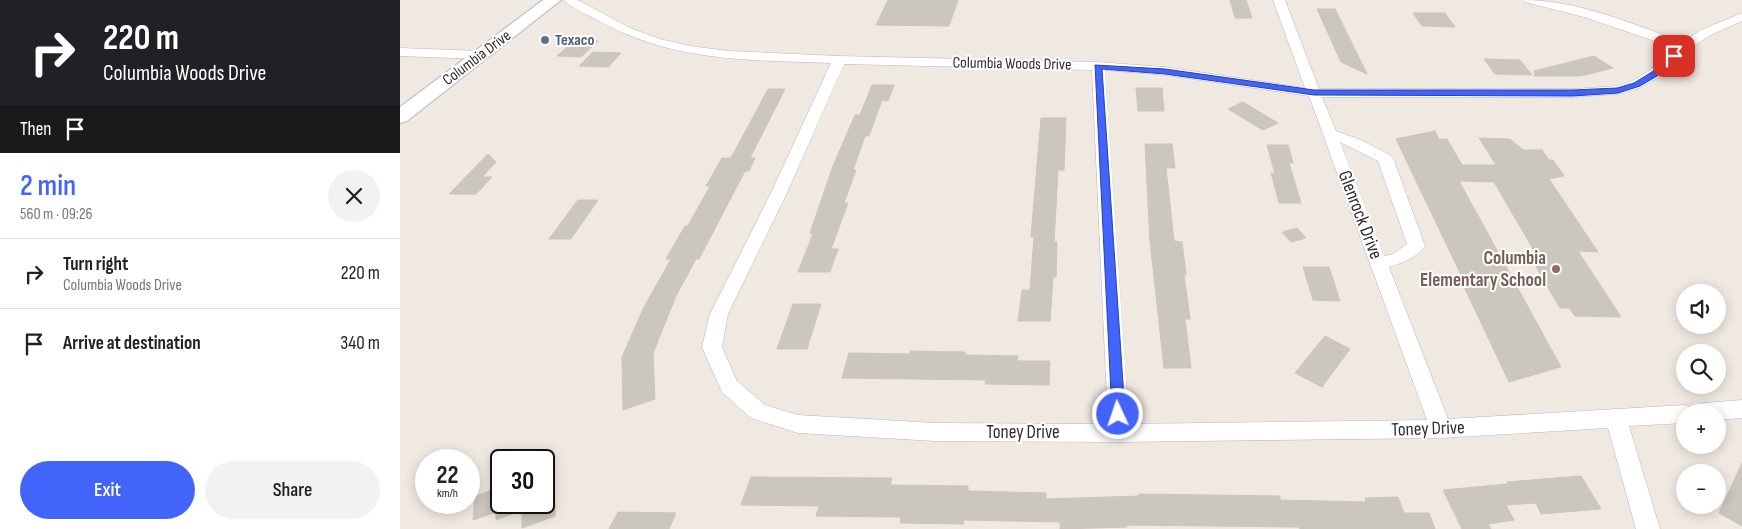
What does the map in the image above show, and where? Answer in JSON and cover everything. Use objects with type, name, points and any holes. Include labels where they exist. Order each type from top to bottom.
[{"type":"main road","name":"Columbia Drive","points":[[400,116],[553,0]]},
{"type":"street","name":"Columbia Woods Drive","points":[[570,0],[626,31],[656,42],[690,50],[764,58],[1098,66],[1165,71],[1314,93],[1573,93],[1618,90],[1637,84],[1654,74],[1684,47],[1705,33],[1742,17]]},
{"type":"street","name":"Glenrock Drive","points":[[1279,0],[1441,429]]},
{"type":"street","points":[[1529,0],[1554,4],[1592,15],[1684,47]]},
{"type":"street","points":[[400,52],[481,55]]},
{"type":"street","name":"Toney Drive","points":[[839,60],[778,196],[719,314],[712,347],[729,386],[758,412],[798,424],[935,432],[1120,433],[1441,429],[1616,420],[1676,415]]},
{"type":"street","points":[[1098,66],[1120,433]]},
{"type":"street","points":[[1330,134],[1356,143],[1385,158],[1416,246],[1399,258],[1379,264]]},
{"type":"street","points":[[1726,411],[1742,410]]},
{"type":"street","points":[[1616,420],[1648,529]]},
{"type":"building","points":[[888,0],[958,0],[949,26],[876,25]]},
{"type":"building","points":[[1230,0],[1246,0],[1252,18],[1235,18]]},
{"type":"building","points":[[1317,9],[1335,9],[1367,74],[1341,62]]},
{"type":"building","points":[[1413,13],[1445,13],[1455,27],[1422,26]]},
{"type":"building","points":[[575,40],[598,41],[581,57],[557,56]]},
{"type":"building","points":[[593,52],[621,53],[608,67],[579,66]]},
{"type":"building","points":[[1594,56],[1613,68],[1581,76],[1535,76],[1534,71]]},
{"type":"building","points":[[1484,59],[1520,60],[1532,75],[1495,74]]},
{"type":"building","points":[[872,85],[894,85],[888,101],[882,100],[869,136],[865,136],[853,170],[856,170],[844,203],[848,203],[831,249],[838,249],[830,272],[798,272],[813,234],[810,233],[833,166],[855,115],[860,115]]},
{"type":"building","points":[[1136,88],[1162,88],[1164,111],[1138,111]]},
{"type":"building","points":[[768,89],[785,89],[750,158],[755,158],[749,171],[745,171],[699,259],[696,259],[676,296],[653,353],[655,399],[623,410],[622,357],[644,307],[671,259],[666,259],[685,226],[688,226],[710,186],[706,186],[722,158],[731,158]]},
{"type":"building","points":[[1243,102],[1278,123],[1263,130],[1228,109]]},
{"type":"building","points":[[1041,118],[1066,118],[1064,170],[1058,170],[1054,242],[1057,242],[1056,277],[1053,277],[1050,321],[1018,321],[1022,290],[1030,290],[1034,237],[1031,237]]},
{"type":"building","points":[[1435,131],[1439,139],[1447,139],[1462,165],[1496,165],[1479,138],[1510,139],[1523,150],[1542,150],[1549,160],[1553,160],[1564,176],[1549,179],[1598,252],[1578,251],[1621,317],[1575,316],[1569,308],[1560,308],[1535,265],[1543,266],[1494,182],[1459,181],[1561,367],[1509,382],[1459,276],[1462,277],[1396,139]]},
{"type":"building","points":[[1145,144],[1172,144],[1175,168],[1166,168],[1174,241],[1182,242],[1190,319],[1185,319],[1191,368],[1164,368],[1150,241]]},
{"type":"building","points":[[1267,145],[1288,145],[1293,163],[1289,163],[1301,203],[1279,203],[1271,173],[1275,174]]},
{"type":"building","points":[[488,154],[496,162],[482,177],[492,177],[476,194],[449,194]]},
{"type":"building","points":[[578,200],[598,200],[571,239],[549,239]]},
{"type":"building","points":[[1297,228],[1306,238],[1291,242],[1282,232]]},
{"type":"building","points":[[1303,267],[1329,267],[1340,301],[1313,300]]},
{"type":"building","points":[[793,304],[821,304],[807,349],[777,349]]},
{"type":"building","points":[[1325,336],[1350,349],[1322,387],[1295,373]]},
{"type":"building","points":[[910,351],[965,352],[965,355],[1018,356],[1017,361],[1050,361],[1049,385],[985,384],[986,380],[842,378],[849,353],[910,354]]},
{"type":"building","points":[[1742,463],[1742,526],[1721,514],[1726,514],[1726,498]]},
{"type":"building","points":[[1581,476],[1601,509],[1541,514],[1536,503],[1506,505],[1514,520],[1488,524],[1491,529],[1462,529],[1443,490],[1508,484],[1507,482]]},
{"type":"building","points":[[751,477],[892,478],[890,485],[968,486],[968,491],[1046,493],[1046,499],[1139,496],[1139,494],[1280,496],[1280,500],[1366,502],[1365,498],[1398,497],[1404,513],[1429,513],[1435,529],[1300,529],[1299,527],[1127,525],[1127,527],[1060,529],[1060,522],[964,520],[963,524],[900,523],[901,517],[816,516],[819,506],[741,505]]},
{"type":"building","points":[[490,491],[490,514],[473,520],[474,514],[480,514],[480,494]]},
{"type":"building","points":[[618,512],[676,513],[669,529],[609,529]]},
{"type":"building","points":[[496,514],[512,514],[496,520]]},
{"type":"building","points":[[522,514],[555,514],[555,516],[522,528]]},
{"type":"place","name":"Texaco","points":[[545,40]]},
{"type":"place","name":"Columbia Elementary School","points":[[1556,269]]},
{"type":"route","points":[[1118,414],[1098,66],[1165,71],[1242,84],[1314,93],[1573,93],[1618,90],[1637,84],[1654,74],[1674,56]]}]
